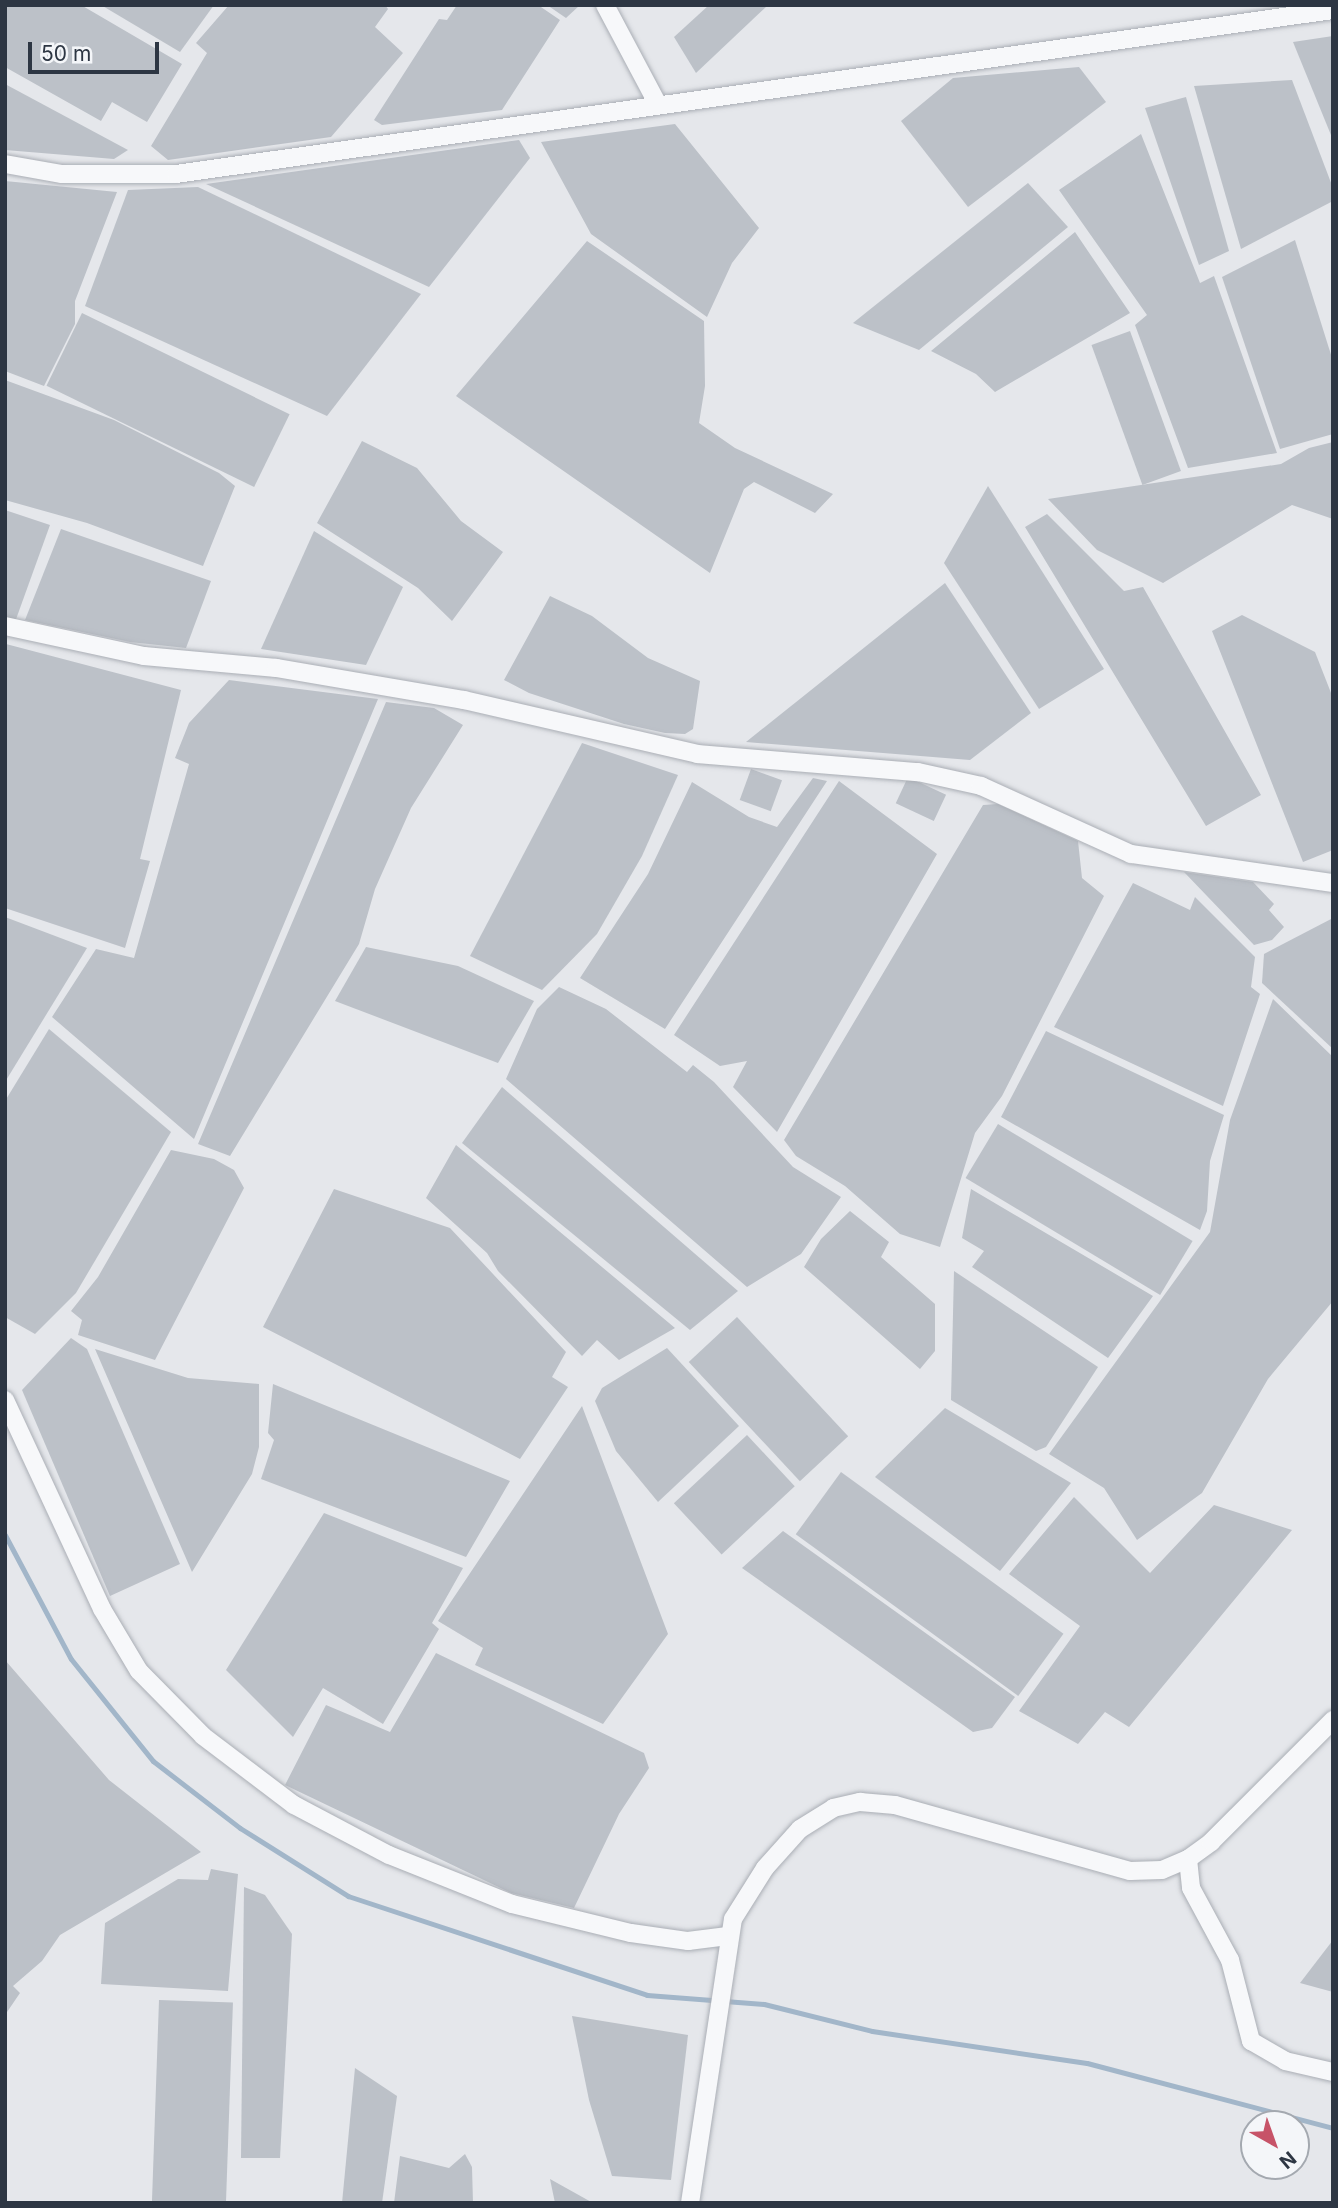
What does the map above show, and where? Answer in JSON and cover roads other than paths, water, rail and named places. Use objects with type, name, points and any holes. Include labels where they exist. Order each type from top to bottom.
[{"type":"street","points":[[605,5],[657,103]]},
{"type":"street","points":[[5,164],[62,174],[176,174],[657,103],[1333,10]]},
{"type":"street","points":[[5,626],[144,656],[276,668],[464,700],[697,754],[918,772],[981,786],[1131,854],[1333,883]]},
{"type":"street","points":[[5,1400],[102,1609],[139,1671],[203,1736],[294,1805],[388,1855],[512,1904],[631,1933],[688,1941],[727,1940]]},
{"type":"street","points":[[690,2203],[727,1940],[733,1919],[765,1868],[800,1829],[833,1808],[860,1802],[895,1805],[1129,1871],[1162,1870],[1188,1859],[1333,1720]]},
{"type":"street","points":[[1188,1859],[1191,1888],[1230,1960],[1251,2041],[1285,2061],[1333,2072]]},
{"type":"waterway","points":[[5,1535],[71,1659],[153,1761],[240,1828],[348,1896],[647,1995],[764,2004],[872,2031],[1087,2063],[1333,2128]]}]
